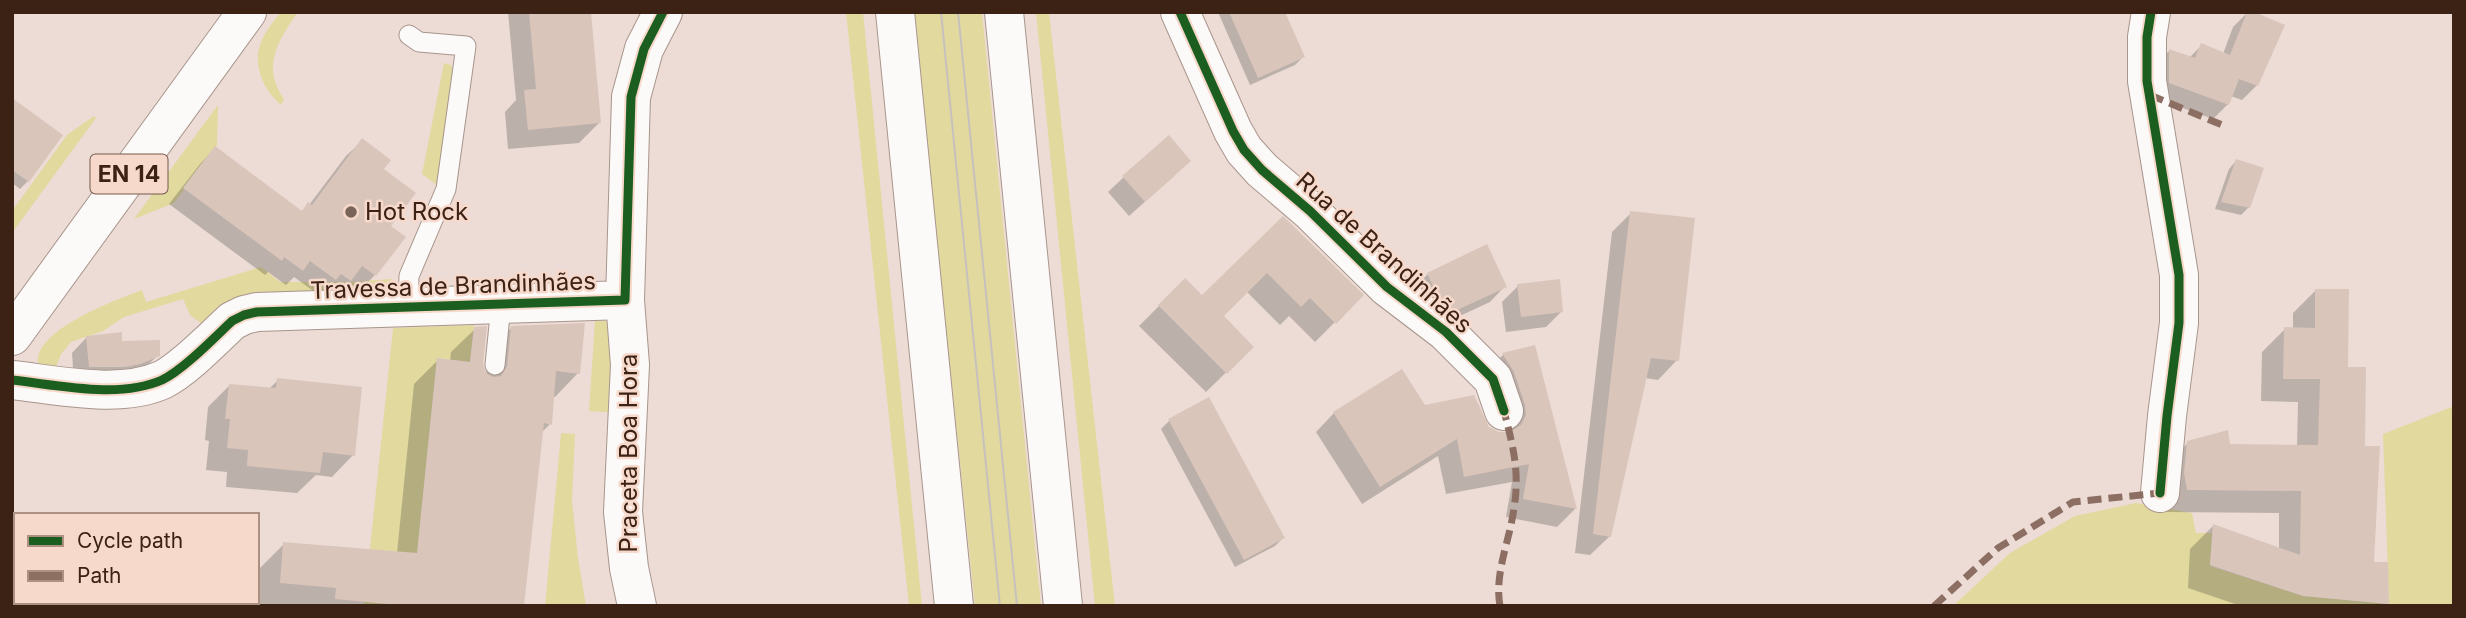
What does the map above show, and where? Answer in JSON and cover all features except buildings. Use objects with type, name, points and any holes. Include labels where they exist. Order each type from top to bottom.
[{"type":"main road","name":"EN 14","points":[[12,301],[222,12]]},
{"type":"main road","name":"EN 14","points":[[12,336],[247,12]]},
{"type":"main road","name":"Travessa de Brandinhães","points":[[12,380],[118,390],[144,386],[164,379],[232,321],[244,314],[625,300],[631,97],[645,49],[663,12]]},
{"type":"main road","points":[[895,12],[954,606]]},
{"type":"main road","points":[[1004,12],[1063,606]]},
{"type":"main road","name":"Rua de Brandinhães","points":[[1180,12],[1244,150],[1387,287],[1446,332],[1493,379],[1504,411]]},
{"type":"main road","points":[[2151,12],[2147,37],[2147,81],[2179,275],[2179,323],[2160,493]]},
{"type":"main road","name":"Praceta Boa Hora","points":[[625,300],[630,365],[624,512],[629,568],[637,606]]},
{"type":"lane","points":[[396,308],[446,189],[466,46],[419,42],[409,35]]},
{"type":"lane","points":[[495,365],[501,305]]},
{"type":"shaded area","points":[[281,12],[298,12],[284,33],[275,54],[274,76],[284,99],[281,105],[264,84],[258,58],[264,36]]},
{"type":"shaded area","points":[[846,12],[863,12],[922,606],[909,606]]},
{"type":"shaded area","points":[[913,12],[982,12],[1041,606],[975,606]]},
{"type":"shaded area","points":[[1036,12],[1049,12],[1115,606],[1095,606]]},
{"type":"shaded area","points":[[444,63],[451,65],[453,71],[437,185],[422,174]]},
{"type":"shaded area","points":[[218,105],[217,145],[174,203],[134,219]]},
{"type":"shaded area","points":[[94,116],[96,118],[12,233],[12,211],[67,135]]},
{"type":"shaded area","points":[[261,267],[280,282],[392,279],[393,299],[209,329],[190,315],[183,299],[124,317],[103,331],[71,342],[61,354],[53,375],[38,364],[40,351],[62,328],[114,301],[142,290],[146,302]]},
{"type":"shaded area","points":[[595,321],[614,321],[619,413],[589,411]]},
{"type":"shaded area","points":[[474,325],[470,362],[437,358],[412,606],[364,606],[393,328]]},
{"type":"shaded area","points":[[2454,406],[2454,606],[1953,606],[2010,553],[2075,516],[2136,503],[2192,513],[2196,533],[2212,533],[2210,566],[2303,596],[2389,604],[2383,434]]},
{"type":"shaded area","points":[[561,433],[575,434],[572,500],[586,606],[545,606]]},
{"type":"tram line","points":[[941,12],[1000,606]]},
{"type":"tram line","points":[[958,12],[1017,606]]},
{"type":"marked path","points":[[2150,95],[2227,127]]},
{"type":"marked path","points":[[1500,606],[1499,581],[1516,495],[1513,448],[1504,411]]},
{"type":"marked path","points":[[1934,606],[1998,548],[2073,502],[2160,493]]},
{"type":"cycle path","points":[[12,380],[108,390],[145,386],[162,380],[179,369],[232,321],[257,312],[625,300],[631,97],[644,49],[663,12]]},
{"type":"cycle path","points":[[1180,12],[1244,150],[1387,287],[1446,332],[1493,379],[1504,411]]},
{"type":"cycle path","points":[[2151,12],[2147,37],[2147,81],[2179,275],[2179,323],[2160,493]]},
{"type":"place","name":"Hot Rock","points":[[351,212]]}]
